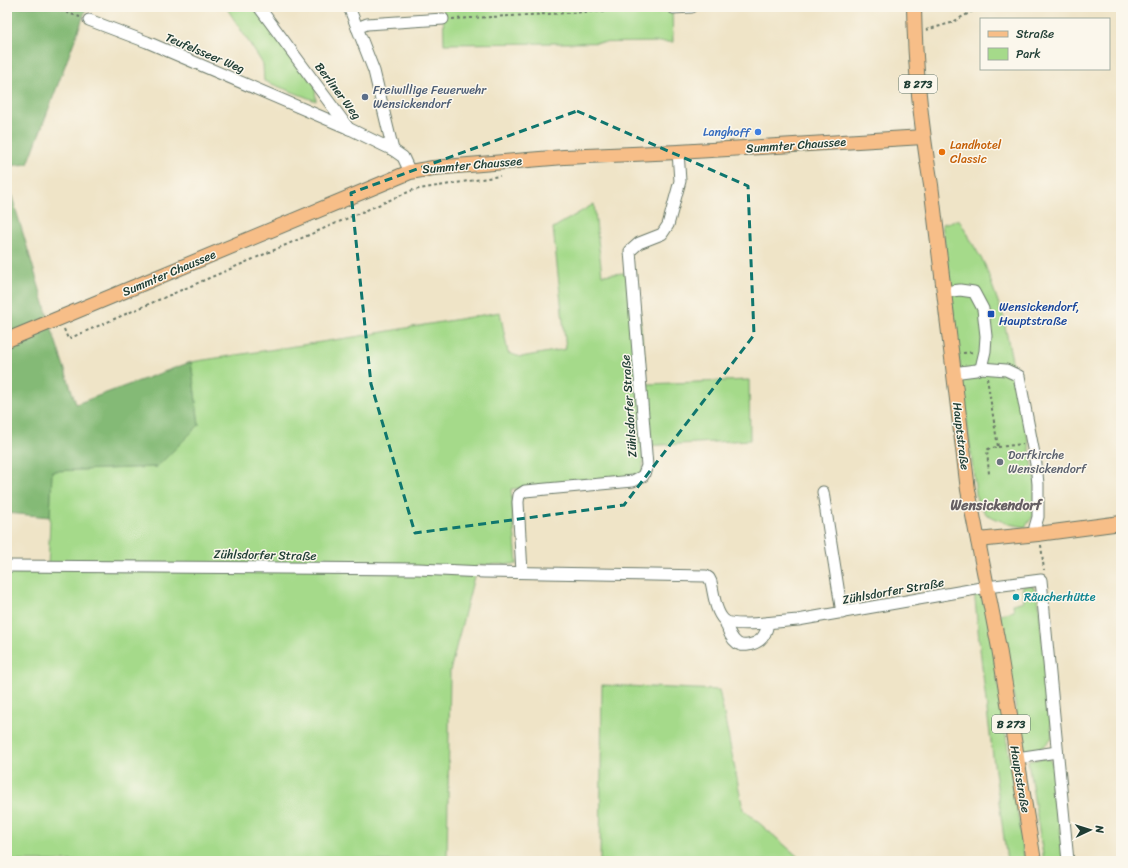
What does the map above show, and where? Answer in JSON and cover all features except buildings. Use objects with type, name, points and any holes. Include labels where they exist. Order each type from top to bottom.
[{"type":"main road","name":"Hauptstraße","points":[[914,7],[914,31],[923,137],[931,185],[968,490],[987,587],[1034,861]]},
{"type":"main road","name":"Summter Chaussee","points":[[7,340],[410,172],[433,168],[564,157],[678,152],[923,137]]},
{"type":"main road","points":[[978,540],[1038,535],[1121,523]]},
{"type":"street","name":"Berliner Weg","points":[[259,7],[350,129],[393,150],[403,157],[410,172]]},
{"type":"street","points":[[349,7],[374,70],[393,150]]},
{"type":"street","points":[[673,8],[692,7]]},
{"type":"street","points":[[357,28],[367,24],[443,19]]},
{"type":"street","name":"Teufelsseer Weg","points":[[89,20],[146,42],[350,129]]},
{"type":"street","name":"Zühlsdorfer Straße","points":[[522,572],[518,502],[519,495],[525,491],[633,481],[643,476],[647,466],[630,251],[639,243],[662,234],[668,225],[680,181],[678,152]]},
{"type":"street","points":[[944,292],[960,290],[974,292],[983,309],[986,336],[983,368]]},
{"type":"street","points":[[953,373],[983,368],[1006,370],[1019,376],[1036,464],[1038,484],[1038,517],[1035,527],[1038,535]]},
{"type":"street","points":[[823,492],[842,613]]},
{"type":"street","name":"Zühlsdorfer Straße","points":[[7,566],[418,569],[476,572],[706,576],[711,582],[719,614],[725,621],[732,623],[768,623],[842,613],[987,587],[1041,580],[1057,752]]},
{"type":"street","points":[[725,621],[730,635],[737,644],[742,645],[749,645],[760,640],[766,632],[768,623]]},
{"type":"street","points":[[1017,758],[1057,752],[1064,809],[1068,861]]},
{"type":"path","points":[[49,7],[89,20]]},
{"type":"path","points":[[914,31],[929,30],[951,23],[980,7]]},
{"type":"path","points":[[443,19],[673,8]]},
{"type":"path","points":[[60,318],[68,339],[413,190],[504,175]]},
{"type":"path","points":[[951,354],[985,351]]},
{"type":"path","points":[[983,368],[998,447]]},
{"type":"path","points":[[989,474],[987,450],[990,448],[1026,444]]},
{"type":"path","points":[[1038,535],[1044,573]]},
{"type":"highlighted area","points":[[577,111],[748,186],[754,335],[624,505],[415,533],[371,384],[351,193]]},
{"type":"green space","points":[[7,7],[87,7],[28,164],[7,166]]},
{"type":"green space","points":[[226,7],[253,7],[315,86],[316,101],[264,81],[263,64]]},
{"type":"green space","points":[[443,7],[672,7],[673,42],[444,44]]},
{"type":"green space","points":[[7,180],[76,404],[191,362],[199,425],[157,467],[52,471],[50,517],[7,513]]},
{"type":"green space","points":[[594,204],[602,275],[635,272],[647,384],[749,380],[750,440],[643,446],[643,474],[614,480],[511,489],[517,564],[477,565],[450,671],[447,861],[7,861],[7,566],[48,568],[52,471],[157,467],[199,425],[191,362],[354,337],[500,312],[508,353],[521,357],[566,349],[553,228]]},
{"type":"green space","points":[[959,220],[985,265],[1003,316],[1036,484],[1034,515],[1025,527],[1009,524],[987,515],[977,502],[942,224]]},
{"type":"green space","points":[[1032,585],[1038,595],[1052,737],[1043,747],[1032,751],[1023,752],[1000,614],[1014,611],[1013,604],[1024,601],[1022,586]]},
{"type":"green space","points":[[974,590],[979,592],[987,610],[1025,861],[1007,861],[988,719]]},
{"type":"green space","points":[[602,685],[719,690],[743,809],[803,861],[600,861]]},
{"type":"green space","points":[[1044,758],[1050,760],[1055,769],[1063,861],[1044,861],[1028,761]]},
{"type":"place","name":"Freiwillige Feuerwehr Wensickendorf","points":[[365,97]]},
{"type":"place","name":"Langhoff","points":[[758,132]]},
{"type":"place","name":"Landhotel Classic","points":[[942,152]]},
{"type":"place","name":"Wensickendorf, Hauptstraße","points":[[991,314]]},
{"type":"place","name":"Dorfkirche Wensickendorf","points":[[1000,462]]},
{"type":"place","name":"Räucherhütte","points":[[1016,597]]},
{"type":"district","name":"Wensickendorf","points":[[996,505]]}]
